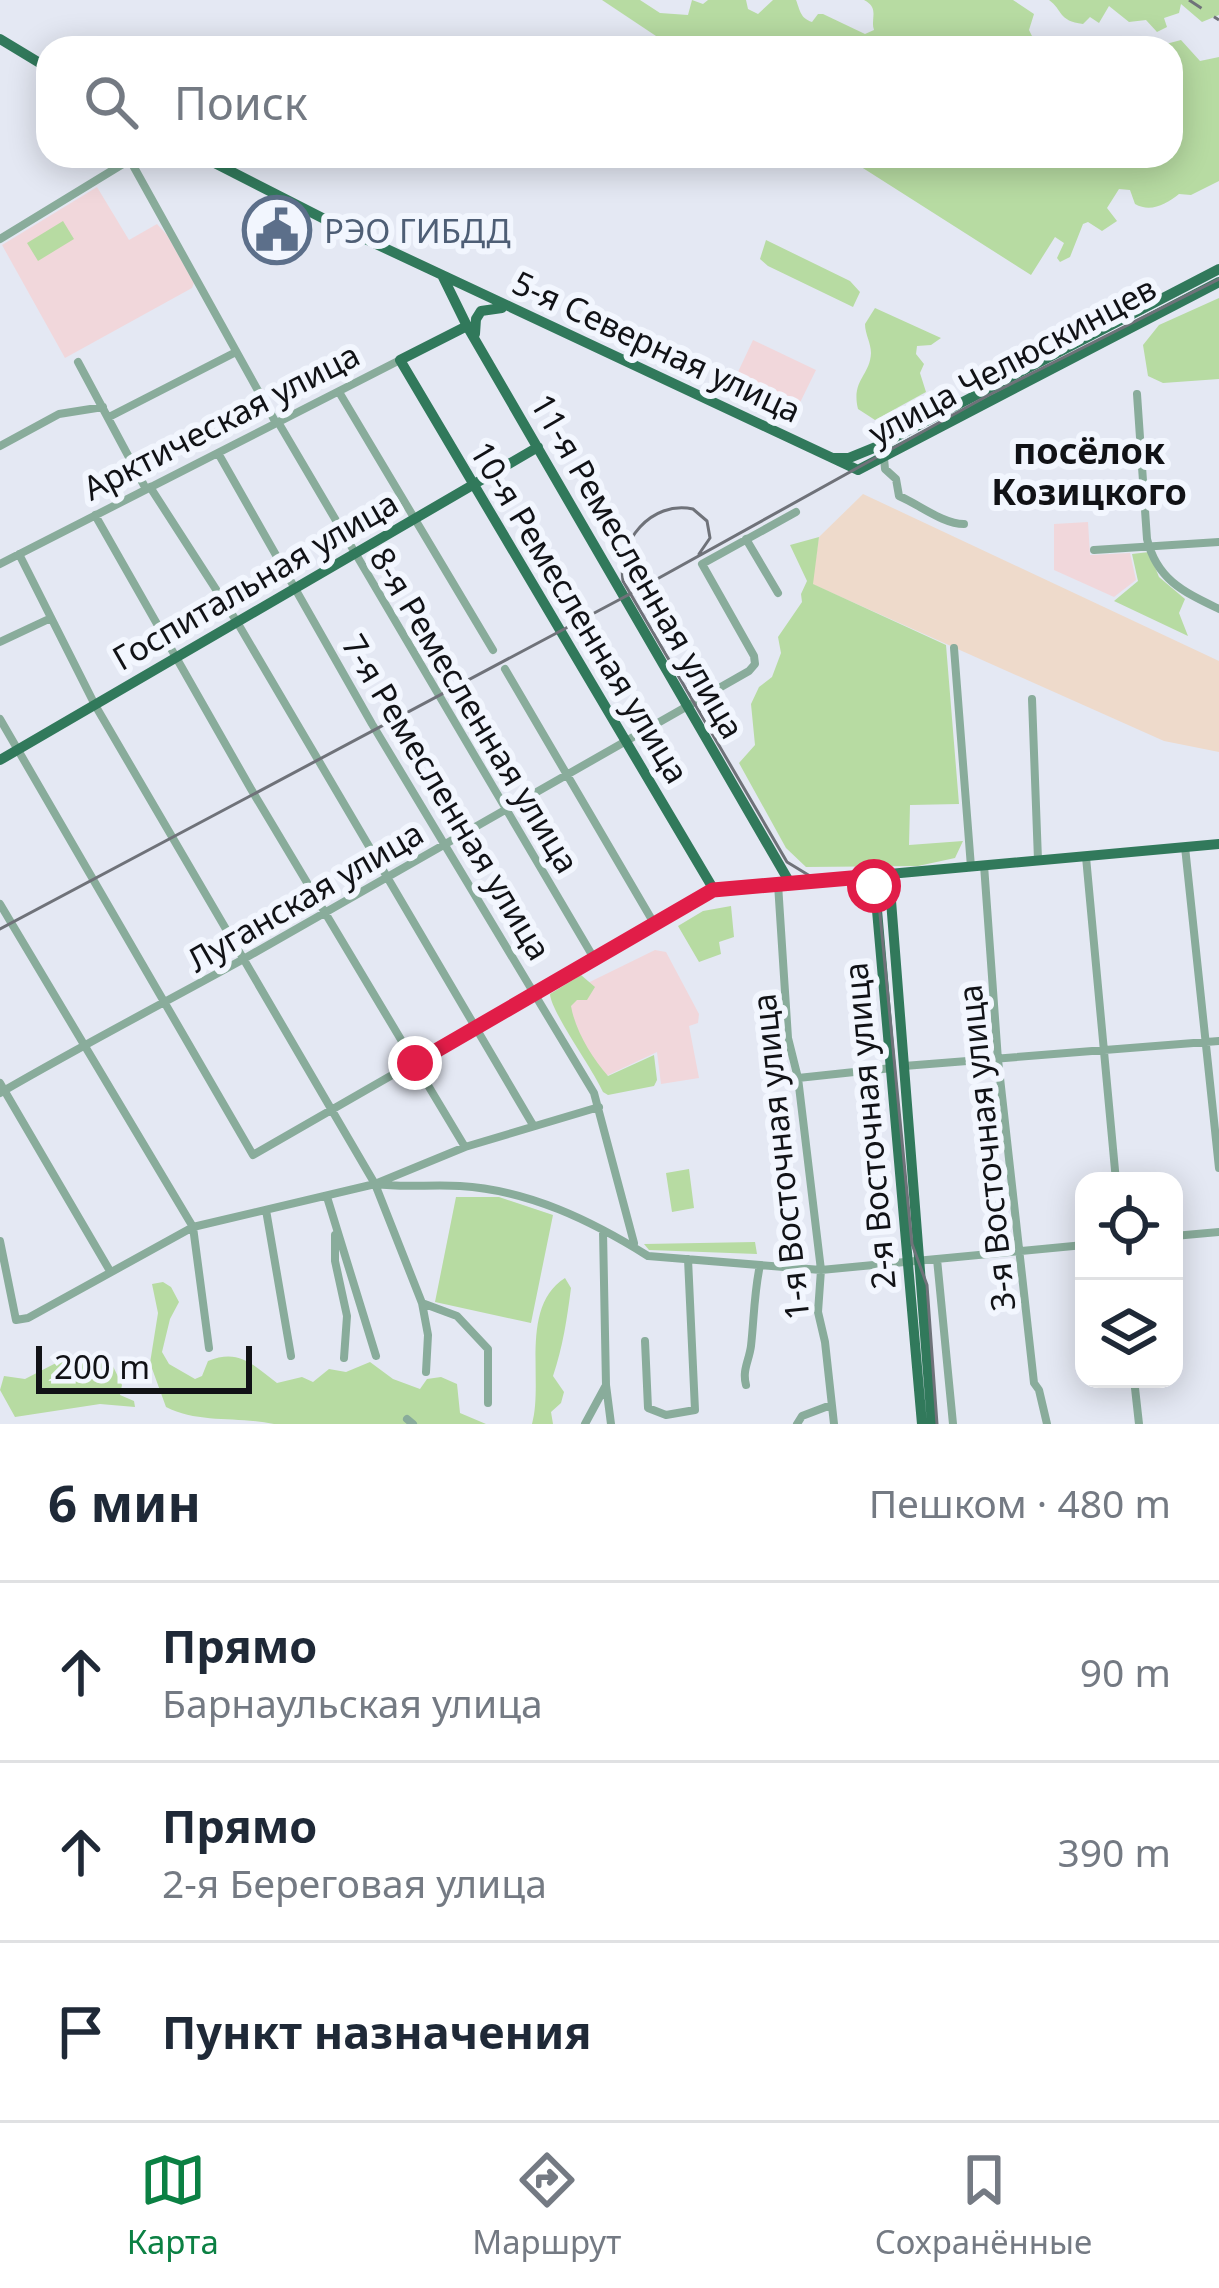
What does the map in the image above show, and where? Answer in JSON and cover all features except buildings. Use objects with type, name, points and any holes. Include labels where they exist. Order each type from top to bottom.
[{"type":"main road","points":[[0,39],[36,61]]},
{"type":"main road","name":"5-я Северная улица","points":[[225,168],[831,458]]},
{"type":"main road","name":"улица Челюскинцев","points":[[831,458],[858,470],[884,458],[948,416],[1219,269]]},
{"type":"main road","name":"11-я Ремесленная улица","points":[[442,275],[784,884]]},
{"type":"main road","name":"улица Челюскинцев","points":[[831,458],[858,455],[948,416],[1219,282]]},
{"type":"main road","points":[[477,344],[475,327],[481,311],[492,307],[519,311]]},
{"type":"main road","name":"Арктическая улица","points":[[400,360],[467,326]]},
{"type":"main road","name":"10-я Ремесленная улица","points":[[400,360],[713,890]]},
{"type":"main road","name":"Госпитальная улица","points":[[0,760],[538,447]]},
{"type":"main road","points":[[713,890],[1219,844]]},
{"type":"main road","name":"2-я Восточная улица","points":[[889,874],[897,1067]]},
{"type":"main road","name":"2-я Восточная улица","points":[[874,876],[916,1261],[922,1371]]},
{"type":"main road","points":[[922,1371],[922,1424]]},
{"type":"main road","points":[[922,1371],[932,1424]]},
{"type":"street","points":[[0,239],[116,168]]},
{"type":"street","name":"8-я Ремесленная улица","points":[[137,168],[277,423],[595,960]]},
{"type":"street","points":[[109,417],[236,352]]},
{"type":"street","name":"Арктическая улица","points":[[0,563],[400,360]]},
{"type":"street","points":[[78,362],[148,488],[237,622],[533,1125]]},
{"type":"street","points":[[338,392],[494,650]]},
{"type":"street","points":[[1137,394],[1148,546],[1154,561],[1178,589],[1219,609]]},
{"type":"street","points":[[0,446],[59,414],[103,406]]},
{"type":"street","name":"7-я Ремесленная улица","points":[[218,452],[372,724],[537,994],[600,1107],[634,1243]]},
{"type":"street","points":[[884,458],[899,496],[949,523],[964,524]]},
{"type":"street","points":[[778,593],[746,539],[796,512]]},
{"type":"street","points":[[95,515],[415,1063]]},
{"type":"street","name":"Луганская улица","points":[[1,1089],[164,1004],[509,811],[755,664],[702,564],[746,539]]},
{"type":"street","points":[[1094,550],[1219,542]]},
{"type":"street","points":[[19,554],[94,705],[375,1184],[422,1304],[428,1335],[426,1372]]},
{"type":"street","points":[[0,642],[51,618]]},
{"type":"street","name":"3-я Восточная улица","points":[[954,648],[1034,1383],[1047,1424]]},
{"type":"street","points":[[505,670],[655,925]]},
{"type":"street","points":[[1032,699],[1038,860]]},
{"type":"street","points":[[0,719],[254,1155],[713,890]]},
{"type":"street","points":[[1185,847],[1219,1168]]},
{"type":"street","points":[[1086,855],[1115,1172]]},
{"type":"street","name":"1-я Восточная улица","points":[[784,884],[788,1038],[798,1078],[821,1270],[818,1312],[826,1342],[834,1424]]},
{"type":"street","points":[[0,904],[193,1227],[209,1348]]},
{"type":"street","points":[[798,1078],[1219,1041]]},
{"type":"street","points":[[422,1078],[465,1147]]},
{"type":"street","points":[[1,1089],[110,1271]]},
{"type":"street","points":[[0,1241],[16,1320],[51,1306],[193,1227],[375,1184],[465,1147],[600,1107]]},
{"type":"street","points":[[375,1184],[484,1189],[571,1212],[634,1243],[648,1256],[821,1270],[1075,1245]]},
{"type":"street","points":[[327,1197],[376,1356]]},
{"type":"street","points":[[266,1210],[291,1356]]},
{"type":"street","points":[[335,1223],[335,1261],[347,1316],[344,1358]]},
{"type":"street","points":[[603,1230],[611,1424]]},
{"type":"street","points":[[1183,1235],[1219,1232]]},
{"type":"street","points":[[645,1341],[648,1408],[666,1415],[695,1410],[688,1258]]},
{"type":"street","points":[[938,1259],[953,1424]]},
{"type":"street","points":[[746,1385],[743,1373],[749,1359],[760,1265]]},
{"type":"street","points":[[422,1304],[457,1316],[488,1349],[488,1403]]},
{"type":"street","points":[[585,1424],[606,1385]]},
{"type":"street","points":[[1135,1388],[1138,1424]]},
{"type":"street","points":[[797,1424],[815,1409],[832,1405]]},
{"type":"shaded area","points":[[97,187],[129,240],[157,224],[194,283],[65,358],[2,245]]},
{"type":"shaded area","points":[[753,340],[816,370],[792,419],[730,389]]},
{"type":"shaded area","points":[[863,494],[1219,661],[1219,752],[1164,741],[812,584],[819,537]]},
{"type":"shaded area","points":[[1088,522],[1090,555],[1130,553],[1136,580],[1114,597],[1054,570],[1054,524]]},
{"type":"shaded area","points":[[655,950],[666,952],[699,1014],[698,1023],[689,1026],[699,1078],[661,1084],[657,1052],[604,1077],[553,1000]]},
{"type":"green space","points":[[602,0],[640,0],[660,13],[688,15],[692,0],[703,4],[746,0],[748,9],[758,14],[773,0],[796,0],[801,13],[812,22],[823,14],[865,34],[874,30],[873,10],[864,0],[1013,0],[1034,14],[1032,36],[656,36]]},
{"type":"green space","points":[[1049,0],[1219,0],[1219,15],[1202,22],[1181,4],[1179,13],[1164,18],[1167,27],[1157,32],[1146,20],[1129,22],[1109,6],[1099,23],[1090,17],[1083,24],[1075,23]]},
{"type":"green space","points":[[1183,42],[1200,61],[1219,57],[1219,181],[1153,207],[1135,204],[1130,190],[1119,189],[1107,208],[1117,221],[1102,231],[1088,222],[1083,224],[1070,257],[1060,262],[1057,258],[1064,243],[1055,237],[1031,275],[863,168],[1183,168]]},
{"type":"green space","points":[[63,221],[74,239],[38,261],[27,243]]},
{"type":"green space","points":[[766,240],[850,281],[860,292],[853,307],[768,266],[760,259]]},
{"type":"green space","points":[[1219,298],[1219,379],[1163,383],[1148,376],[1143,345],[1159,325]]},
{"type":"green space","points":[[875,308],[941,338],[917,346],[926,392],[875,420],[858,409],[857,399],[871,353],[865,324]]},
{"type":"green space","points":[[819,537],[813,584],[946,645],[959,804],[910,805],[909,845],[963,841],[955,858],[918,866],[806,867],[786,848],[739,763],[755,745],[751,704],[759,687],[772,677],[781,653],[778,637],[802,602],[807,581],[790,545]]},
{"type":"green space","points":[[1149,552],[1159,577],[1185,599],[1179,613],[1188,636],[1114,601],[1138,581],[1132,554]]},
{"type":"green space","points":[[731,906],[734,937],[719,942],[721,954],[699,962],[678,926],[703,911]]},
{"type":"green space","points":[[581,975],[595,987],[587,1000],[571,1006],[590,1052],[608,1076],[654,1055],[654,1086],[603,1092],[550,994]]},
{"type":"green space","points":[[689,1169],[694,1208],[672,1212],[666,1173]]},
{"type":"green space","points":[[456,1197],[499,1197],[553,1215],[531,1323],[435,1302]]},
{"type":"green space","points":[[755,1242],[757,1254],[649,1250],[644,1244]]},
{"type":"green space","points":[[565,1278],[571,1288],[553,1376],[564,1392],[551,1412],[553,1424],[532,1424],[542,1307]]},
{"type":"green space","points":[[163,1282],[179,1302],[162,1352],[169,1364],[195,1379],[202,1376],[208,1361],[229,1357],[246,1361],[277,1383],[302,1377],[313,1382],[329,1369],[346,1372],[370,1362],[393,1379],[420,1389],[427,1379],[441,1377],[457,1384],[460,1413],[486,1424],[274,1424],[192,1416],[166,1407],[150,1363],[158,1313],[152,1284]]},
{"type":"green space","points":[[89,1355],[110,1360],[122,1385],[120,1395],[134,1401],[135,1407],[100,1404],[15,1417],[0,1390],[4,1376],[25,1379],[56,1363]]},
{"type":"tram line","points":[[0,929],[630,594],[987,396],[1219,279]]},
{"type":"tram line","points":[[699,554],[710,538],[707,521],[693,509],[664,511],[631,539],[623,581],[787,862],[810,876],[861,877],[878,893],[912,1244],[927,1285],[937,1424]]},
{"type":"railway","points":[[1189,0],[1219,20]]},
{"type":"place","name":"РЭО ГИБДД","points":[[277,230]]},
{"type":"district","name":"посёлок Козицкого","points":[[1089,470]]},
{"type":"route","points":[[415,1063],[713,890],[874,876],[874,886]]}]
